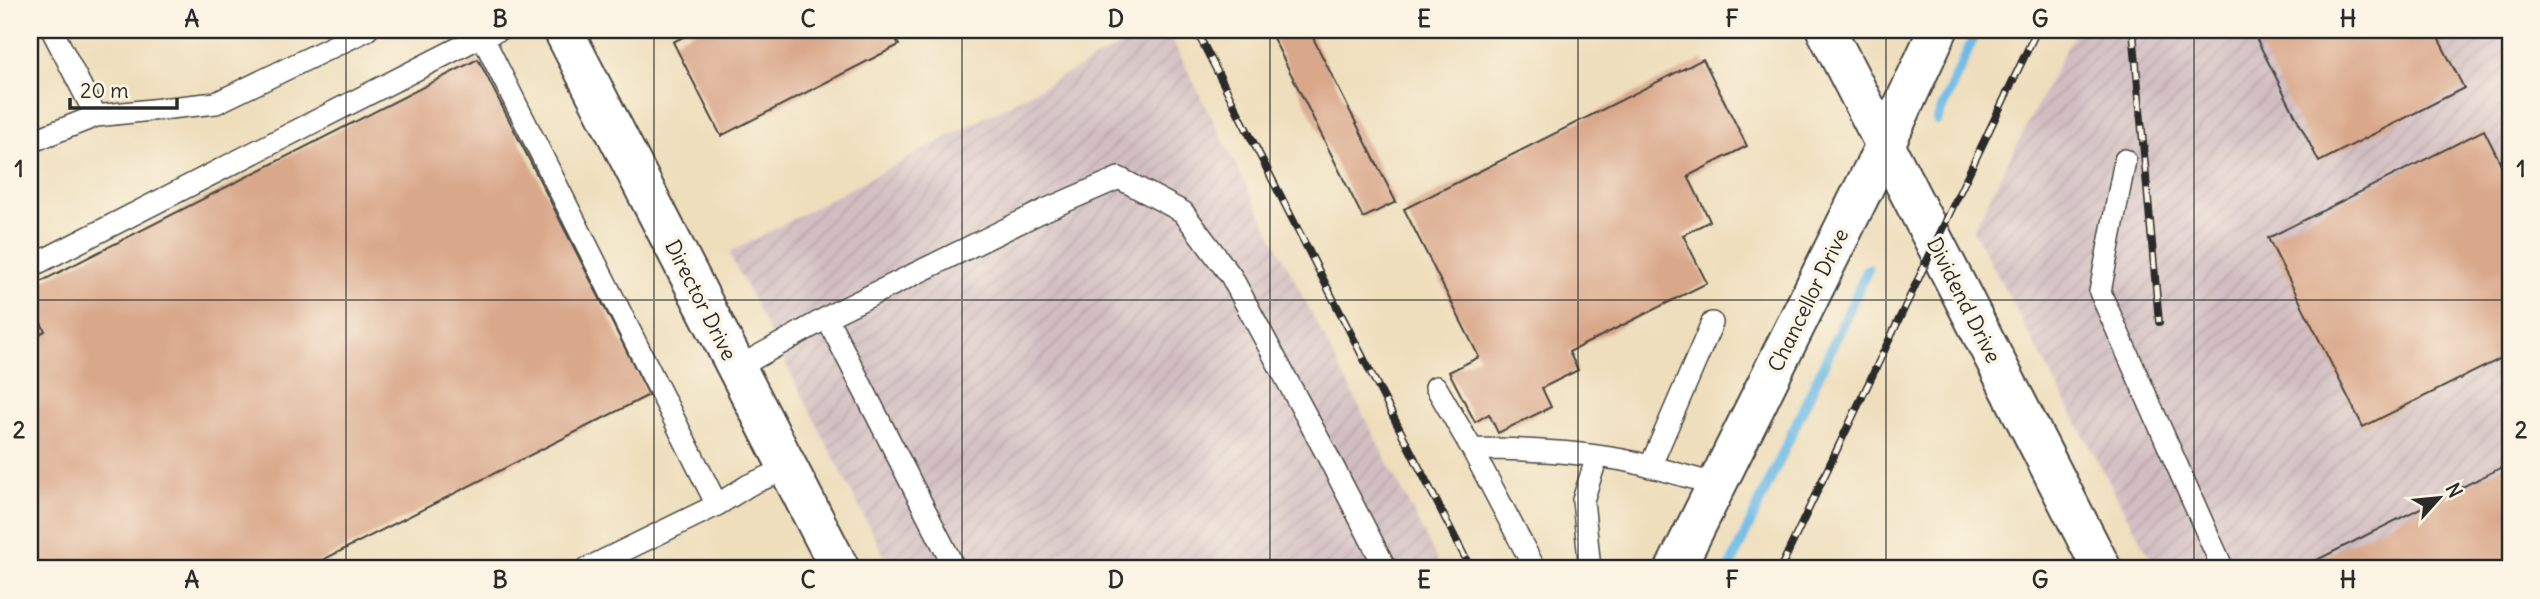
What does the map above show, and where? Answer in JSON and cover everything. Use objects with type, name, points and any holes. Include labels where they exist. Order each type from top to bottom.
[{"type":"street","name":"Director Drive","points":[[564,30],[840,569]]},
{"type":"street","name":"Dividend Drive","points":[[1826,30],[2102,569]]},
{"type":"street","name":"Chancellor Drive","points":[[1675,569],[1885,145],[1938,30]]},
{"type":"lane","points":[[52,30],[96,116]]},
{"type":"lane","points":[[30,142],[96,116],[216,103],[367,30]]},
{"type":"lane","points":[[30,267],[490,33],[718,505]]},
{"type":"lane","points":[[2125,160],[2100,292],[2223,569]]},
{"type":"lane","points":[[737,368],[827,318],[1045,210],[1119,178],[1182,212],[1231,276],[1386,569]]},
{"type":"lane","points":[[827,318],[955,569]]},
{"type":"lane","points":[[1650,467],[1712,323]]},
{"type":"lane","points":[[1436,387],[1535,569]]},
{"type":"lane","points":[[1472,449],[1527,449],[1597,457],[1650,467],[1717,485]]},
{"type":"lane","points":[[1590,569],[1583,500],[1597,457]]},
{"type":"lane","points":[[586,569],[788,468]]},
{"type":"shaded area","points":[[1150,30],[1167,30],[1442,569],[891,569],[729,253]]},
{"type":"shaded area","points":[[2076,30],[2510,30],[2510,569],[2156,569],[1973,230]]},
{"type":"building","points":[[697,30],[891,30],[899,45],[721,136],[673,42]]},
{"type":"building","points":[[1269,30],[1309,30],[1396,202],[1363,218]]},
{"type":"building","points":[[2252,30],[2434,30],[2464,88],[2319,162]]},
{"type":"building","points":[[478,59],[649,395],[305,569],[30,569],[30,339],[45,331],[30,301],[30,287]]},
{"type":"building","points":[[1703,59],[1747,146],[1688,176],[1710,221],[1683,235],[1707,283],[1569,352],[1578,370],[1542,388],[1551,407],[1498,433],[1489,414],[1475,422],[1449,372],[1479,357],[1404,209]]},
{"type":"building","points":[[2484,130],[2510,182],[2510,354],[2363,427],[2268,238]]},
{"type":"building","points":[[2510,463],[2510,569],[2299,569]]},
{"type":"waterway","points":[[1937,120],[1977,30]]},
{"type":"waterway","points":[[1729,569],[1868,269]]},
{"type":"railway","points":[[1196,30],[1471,569]]},
{"type":"railway","points":[[1780,569],[2037,30]]},
{"type":"railway","points":[[2133,30],[2159,322]]}]
